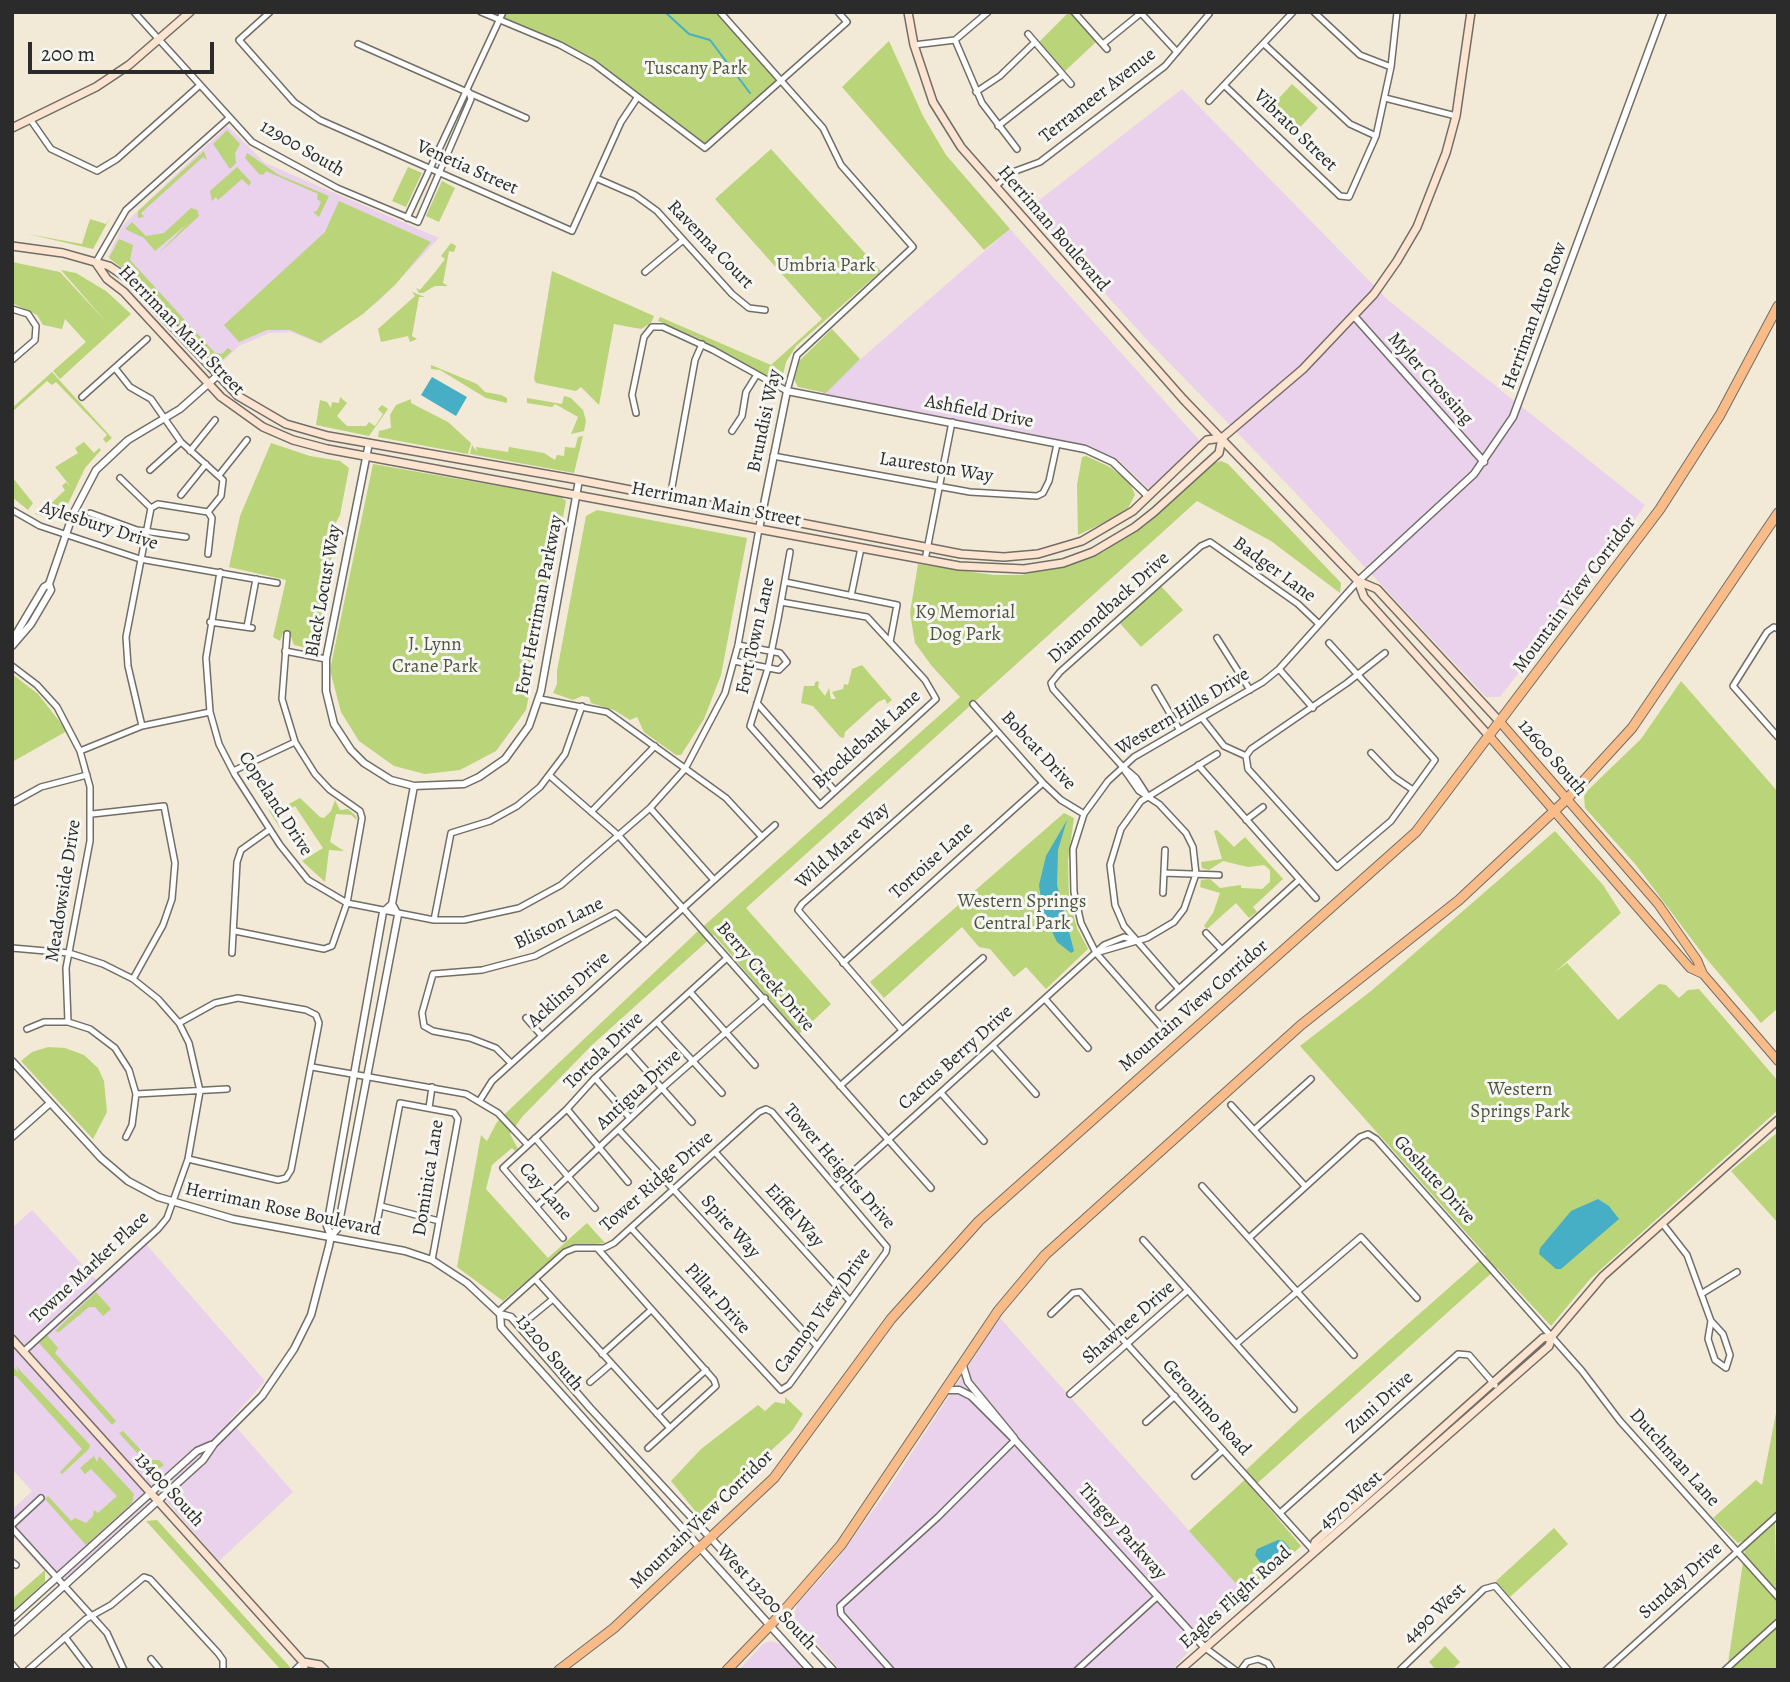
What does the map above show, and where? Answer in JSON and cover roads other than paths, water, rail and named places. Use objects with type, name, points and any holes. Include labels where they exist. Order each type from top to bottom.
[{"type":"highway","name":"Mountain View Corridor","points":[[559,1670],[614,1628],[788,1462],[891,1319],[951,1249],[1033,1172],[1410,838],[1501,723],[1660,509],[1720,415],[1778,306]]},
{"type":"highway","points":[[727,1670],[781,1614],[864,1513],[964,1361],[1020,1283],[1064,1237],[1301,1025],[1459,900],[1567,799],[1632,728],[1778,513]]},
{"type":"main road","points":[[12,128],[96,87],[159,40],[190,12]]},
{"type":"main road","name":"Herriman Boulevard","points":[[908,12],[914,45],[933,102],[961,147],[1183,398],[1222,438]]},
{"type":"main road","points":[[1222,438],[1303,369],[1354,316],[1397,261],[1417,227],[1439,175],[1456,116],[1471,12]]},
{"type":"main road","points":[[12,246],[51,251],[96,262]]},
{"type":"main road","name":"Herriman Main Street","points":[[96,262],[109,266],[128,278],[238,396],[286,424],[328,436],[928,546],[1004,557],[1038,554],[1082,541],[1119,521],[1207,440],[1222,438],[1219,453],[1135,527],[1078,558],[1042,567],[1002,570],[925,560],[366,456],[293,440],[263,427],[235,409],[208,385],[124,292],[107,279],[96,262]]},
{"type":"main road","name":"12600 South","points":[[1222,438],[1359,581],[1377,589],[1501,723],[1658,904],[1697,960],[1703,974],[1778,1061]]},
{"type":"main road","name":"12600 South","points":[[1359,581],[1364,597],[1490,737],[1690,968],[1703,974]]},
{"type":"main road","name":"4570 West","points":[[1552,1336],[1543,1338],[1492,1382],[1315,1542],[1313,1550],[1320,1549],[1549,1346],[1552,1336],[1603,1276],[1778,1120]]},
{"type":"main road","name":"13400 South","points":[[12,1339],[304,1666],[320,1665],[325,1670]]},
{"type":"main road","name":"Eagles Flight Road","points":[[1180,1670],[1313,1550]]},
{"type":"street","name":"12900 South","points":[[134,12],[252,142],[284,162],[418,222],[439,172]]},
{"type":"street","name":"Venetia Street","points":[[270,12],[239,40],[293,102],[311,114],[572,231],[621,122],[637,98]]},
{"type":"street","points":[[481,12],[560,45],[593,63],[705,148],[847,22],[838,12]]},
{"type":"street","points":[[407,218],[463,96],[469,92],[503,12]]},
{"type":"street","name":"Brundisi Way","points":[[619,836],[650,808],[685,769],[715,718],[738,645],[773,456],[797,355],[913,247],[841,165],[822,128],[720,12]]},
{"type":"street","points":[[914,45],[955,40],[988,12]]},
{"type":"street","points":[[1074,12],[1105,46],[1141,13],[1177,52]]},
{"type":"street","points":[[1209,13],[1216,12]]},
{"type":"street","points":[[1209,101],[1293,12]]},
{"type":"street","points":[[1314,12],[1360,55],[1391,66]]},
{"type":"street","points":[[1264,44],[1350,124],[1376,136],[1391,66],[1397,12]]},
{"type":"street","name":"Herriman Auto Row","points":[[1359,581],[1484,462],[1513,417],[1526,388],[1663,12]]},
{"type":"street","name":"Terrameer Avenue","points":[[995,187],[1010,173],[1040,162],[1165,66],[1209,13]]},
{"type":"street","points":[[1028,34],[1071,84]]},
{"type":"street","points":[[955,40],[976,92],[1017,149]]},
{"type":"street","points":[[976,92],[1000,76],[1035,42]]},
{"type":"street","points":[[358,44],[526,118]]},
{"type":"street","points":[[998,126],[1063,75]]},
{"type":"street","points":[[30,119],[51,149],[97,171],[117,159],[200,85]]},
{"type":"street","name":"Vibrato Street","points":[[1224,85],[1338,194],[1346,198],[1351,193],[1376,136]]},
{"type":"street","points":[[439,172],[471,99],[469,92]]},
{"type":"street","points":[[1385,98],[1456,116]]},
{"type":"street","points":[[96,262],[126,210],[229,117]]},
{"type":"street","name":"Ravenna Court","points":[[596,178],[635,195],[657,211],[732,294],[749,308],[765,310]]},
{"type":"street","points":[[645,272],[682,241]]},
{"type":"street","points":[[12,309],[29,314],[36,326],[36,340],[12,360]]},
{"type":"street","name":"Myler Crossing","points":[[1354,316],[1484,462]]},
{"type":"street","points":[[636,413],[632,395],[643,337],[652,327],[663,327],[702,344],[787,391]]},
{"type":"street","points":[[82,397],[147,339]]},
{"type":"street","points":[[670,498],[695,360],[702,344]]},
{"type":"street","points":[[115,368],[130,387],[151,399],[180,442],[220,474],[224,485],[221,496],[208,512]]},
{"type":"street","points":[[14,643],[16,634],[44,587],[49,584],[66,534],[85,488],[96,470],[128,440],[164,420],[217,376]]},
{"type":"street","points":[[732,430],[742,416],[746,392],[756,376]]},
{"type":"street","name":"Ashfield Drive","points":[[787,391],[1085,449],[1113,462],[1148,496]]},
{"type":"street","points":[[190,451],[215,420]]},
{"type":"street","points":[[925,560],[952,422]]},
{"type":"street","points":[[220,474],[247,440]]},
{"type":"street","points":[[150,470],[180,442]]},
{"type":"street","name":"Black Locust Way","points":[[369,443],[326,659],[330,711],[343,739],[364,763],[391,780],[414,786]]},
{"type":"street","name":"Laureston Way","points":[[773,456],[970,492],[1037,496],[1043,493],[1049,481],[1057,444]]},
{"type":"street","points":[[181,495],[206,464]]},
{"type":"street","points":[[120,478],[151,508]]},
{"type":"street","name":"Fort Herriman Parkway","points":[[414,786],[464,785],[493,769],[521,739],[540,699],[579,480]]},
{"type":"street","points":[[142,726],[128,666],[127,637],[151,508],[158,504],[208,512],[212,518],[208,554]]},
{"type":"street","name":"Aylesbury Drive","points":[[12,510],[40,526],[140,559],[277,583]]},
{"type":"street","points":[[90,513],[145,530],[186,537]]},
{"type":"street","name":"Badger Lane","points":[[1210,542],[1298,604],[1319,624]]},
{"type":"street","name":"Diamondback Drive","points":[[1122,766],[1051,683],[1193,554],[1210,542]]},
{"type":"street","points":[[851,596],[861,548]]},
{"type":"street","name":"Fort Town Lane","points":[[790,552],[772,651],[750,726],[820,805]]},
{"type":"street","name":"Copeland Drive","points":[[220,572],[210,622],[206,687],[219,744],[269,830],[308,880],[347,903],[434,920],[464,919],[519,908],[561,885],[619,836]]},
{"type":"street","points":[[210,622],[249,628],[256,579]]},
{"type":"street","name":"Western Hills Drive","points":[[1165,1031],[1096,953],[1081,923],[1074,892],[1073,849],[1084,814],[1122,766],[1179,729],[1250,690],[1279,669],[1359,581]]},
{"type":"street","points":[[785,582],[897,605],[890,642]]},
{"type":"street","points":[[781,602],[867,617],[890,642]]},
{"type":"street","points":[[1776,628],[1767,632],[1733,686],[1778,737]]},
{"type":"street","points":[[235,931],[324,949],[331,946],[338,934],[347,903],[361,814],[315,774],[295,741],[282,699],[287,634]]},
{"type":"street","points":[[1217,638],[1250,690]]},
{"type":"street","name":"Brocklebank Lane","points":[[820,805],[936,699],[925,680],[890,642]]},
{"type":"street","points":[[1329,643],[1359,674],[1435,760],[1391,821],[1337,867],[1248,769],[1246,756],[1251,749],[1312,708],[1327,694],[1359,674],[1385,653]]},
{"type":"street","points":[[734,661],[779,670],[787,662],[784,655],[738,645]]},
{"type":"street","points":[[285,651],[326,659]]},
{"type":"street","name":"Meadowside Drive","points":[[12,666],[37,685],[57,708],[80,751],[87,775],[92,814],[66,976],[68,1021]]},
{"type":"street","points":[[1279,669],[1312,708]]},
{"type":"street","points":[[1155,688],[1179,729]]},
{"type":"street","points":[[540,699],[607,712],[726,798],[762,837]]},
{"type":"street","points":[[757,703],[835,791]]},
{"type":"street","name":"Bobcat Drive","points":[[973,704],[1043,783],[1061,800],[1084,814]]},
{"type":"street","points":[[434,920],[451,833],[490,821],[517,806],[551,776],[574,734],[582,706]]},
{"type":"street","points":[[80,751],[142,726],[210,712]]},
{"type":"street","points":[[1202,718],[1224,747],[1246,756]]},
{"type":"street","name":"Wild Mare Way","points":[[902,1030],[798,910],[997,731]]},
{"type":"street","points":[[233,771],[295,741]]},
{"type":"street","points":[[591,812],[655,747]]},
{"type":"street","points":[[1371,753],[1398,781],[1413,790]]},
{"type":"street","points":[[1179,989],[1134,940],[1115,905],[1110,865],[1121,830],[1147,795],[1217,754]]},
{"type":"street","points":[[1198,765],[1316,898]]},
{"type":"street","points":[[1096,953],[1147,938],[1174,922],[1184,909],[1196,874],[1193,847],[1186,833],[1122,766]]},
{"type":"street","points":[[12,803],[41,787],[87,775]]},
{"type":"street","name":"Berry Creek Drive","points":[[551,776],[619,836],[931,1188]]},
{"type":"street","name":"Tortoise Lane","points":[[843,962],[1043,783]]},
{"type":"street","points":[[331,1236],[327,1226],[354,1072],[392,904],[414,786]]},
{"type":"street","points":[[92,814],[164,806],[175,863],[172,899],[157,937],[133,979]]},
{"type":"street","points":[[1246,820],[1263,807]]},
{"type":"street","points":[[650,808],[714,880]]},
{"type":"street","name":"Acklins Drive","points":[[480,1100],[492,1081],[511,1063],[775,825]]},
{"type":"street","points":[[232,953],[237,862],[241,850],[269,830]]},
{"type":"street","points":[[1163,893],[1165,850]]},
{"type":"street","points":[[1164,873],[1219,874]]},
{"type":"street","points":[[1158,1007],[1299,880]]},
{"type":"street","points":[[12,1618],[61,1582],[203,1460],[214,1444],[262,1396],[295,1349],[311,1315],[331,1236],[338,1228],[366,1074],[392,904]]},
{"type":"street","name":"Bliston Lane","points":[[511,1063],[496,1048],[470,1038],[433,1031],[424,1026],[422,1013],[433,974],[482,970],[535,956],[616,912],[646,942]]},
{"type":"street","points":[[1206,933],[1222,950]]},
{"type":"street","points":[[12,948],[69,953],[103,964],[133,979],[158,999],[179,1023],[189,1043],[200,1091]]},
{"type":"street","name":"Cactus Berry Drive","points":[[837,1186],[1096,953]]},
{"type":"street","name":"Tortola Drive","points":[[503,1168],[595,1078],[727,958]]},
{"type":"street","points":[[840,1086],[983,958]]},
{"type":"street","points":[[690,992],[755,1065]]},
{"type":"street","points":[[179,1023],[230,998],[306,1010],[316,1015],[319,1023],[291,1170],[286,1178],[278,1180],[188,1159]]},
{"type":"street","name":"Antigua Drive","points":[[537,1206],[661,1089],[765,998]]},
{"type":"street","points":[[1045,999],[1088,1048]]},
{"type":"street","points":[[526,1018],[542,1036]]},
{"type":"street","points":[[27,1029],[44,1022],[68,1021],[90,1029],[115,1048],[129,1070],[136,1094],[134,1117],[126,1137]]},
{"type":"street","points":[[657,1022],[722,1093]]},
{"type":"street","points":[[993,1046],[1036,1094]]},
{"type":"street","points":[[627,1049],[692,1122]]},
{"type":"street","name":"Herriman Rose Boulevard","points":[[12,1062],[101,1158],[128,1181],[172,1203],[233,1219],[405,1251],[432,1260],[467,1283],[499,1313]]},
{"type":"street","points":[[312,1067],[366,1074],[480,1100],[498,1113],[527,1144]]},
{"type":"street","points":[[595,1078],[630,1118]]},
{"type":"street","points":[[1254,1130],[1311,1079]]},
{"type":"street","points":[[429,1108],[432,1087]]},
{"type":"street","points":[[136,1094],[227,1090]]},
{"type":"street","name":"Towne Market Place","points":[[23,1352],[158,1229],[172,1203],[188,1159],[200,1091]]},
{"type":"street","points":[[941,1093],[984,1141]]},
{"type":"street","name":"Dominica Lane","points":[[381,1206],[400,1103],[454,1113],[458,1117],[432,1260]]},
{"type":"street","points":[[12,1137],[49,1104]]},
{"type":"street","points":[[1231,1105],[1305,1186]]},
{"type":"street","points":[[566,1109],[628,1182]]},
{"type":"street","name":"Tower Ridge Drive","points":[[499,1313],[565,1252],[575,1248],[598,1249],[614,1243],[766,1109]]},
{"type":"street","name":"Tower Heights Drive","points":[[766,1109],[772,1112],[837,1186],[887,1247]]},
{"type":"street","name":"Spire Way","points":[[619,1130],[817,1346]]},
{"type":"street","name":"Goshute Drive","points":[[1249,1238],[1360,1137],[1368,1134],[1376,1139],[1552,1336]]},
{"type":"street","points":[[535,1138],[594,1208]]},
{"type":"street","name":"Eiffel Way","points":[[715,1152],[850,1301]]},
{"type":"street","name":"Cay Lane","points":[[503,1168],[563,1238]]},
{"type":"street","points":[[1202,1186],[1354,1355]]},
{"type":"street","points":[[376,1228],[381,1206],[439,1221]]},
{"type":"street","points":[[1662,1223],[1687,1255],[1711,1321],[1723,1334],[1730,1355],[1726,1368],[1715,1360],[1708,1339],[1711,1321]]},
{"type":"street","name":"Pillar Drive","points":[[631,1227],[781,1390]]},
{"type":"street","points":[[1236,1344],[1361,1237],[1418,1298]]},
{"type":"street","points":[[1143,1240],[1188,1290]]},
{"type":"street","name":"Cannon View Drive","points":[[781,1390],[789,1385],[887,1247]]},
{"type":"street","points":[[598,1249],[706,1370],[716,1386],[648,1448]]},
{"type":"street","points":[[1701,1294],[1737,1272]]},
{"type":"street","points":[[535,1279],[670,1428]]},
{"type":"street","name":"Shawnee Drive","points":[[1070,1394],[1188,1290],[1294,1409]]},
{"type":"street","name":"Geronimo Road","points":[[1051,1314],[1073,1293],[1080,1292],[1085,1296],[1313,1550]]},
{"type":"street","points":[[531,1317],[553,1299]]},
{"type":"street","points":[[602,1354],[650,1310]]},
{"type":"street","name":"13200 South","points":[[699,1549],[501,1327],[499,1313],[512,1317],[711,1538]]},
{"type":"street","name":"Dutchman Lane","points":[[1552,1336],[1620,1421],[1778,1597]]},
{"type":"street","name":"Zuni Drive","points":[[1280,1513],[1458,1354],[1469,1355],[1500,1390]]},
{"type":"street","name":"Tingey Parkway","points":[[964,1361],[966,1379],[1015,1440]]},
{"type":"street","points":[[590,1382],[611,1364]]},
{"type":"street","points":[[547,1378],[557,1370]]},
{"type":"street","points":[[657,1414],[706,1370]]},
{"type":"street","name":"Tingey Parkway","points":[[946,1390],[958,1390],[971,1396],[1015,1440],[1204,1647]]},
{"type":"street","points":[[1146,1422],[1175,1396]]},
{"type":"street","points":[[891,1670],[841,1614],[840,1606],[938,1517],[1015,1440]]},
{"type":"street","points":[[12,1633],[150,1493],[197,1451],[214,1444]]},
{"type":"street","points":[[1195,1476],[1223,1450]]},
{"type":"street","points":[[41,1498],[12,1527],[107,1633],[124,1670]]},
{"type":"street","name":"Sunday Drive","points":[[1606,1670],[1778,1515]]},
{"type":"street","name":"West 13200 South","points":[[711,1538],[781,1614]]},
{"type":"street","name":"West 13200 South","points":[[699,1549],[810,1670]]},
{"type":"street","points":[[28,1670],[91,1615],[111,1605],[139,1579],[150,1579],[218,1653],[223,1668]]},
{"type":"street","name":"4490 West","points":[[1400,1670],[1484,1589],[1495,1586],[1568,1670]]},
{"type":"street","points":[[1077,1670],[1158,1595]]},
{"type":"street","points":[[781,1614],[833,1670]]},
{"type":"street","points":[[1725,1670],[1778,1622]]},
{"type":"street","points":[[65,1637],[90,1670]]},
{"type":"street","points":[[1204,1647],[1235,1670]]},
{"type":"street","points":[[150,1659],[160,1670]]},
{"type":"street","points":[[1241,1670],[1247,1662],[1258,1659],[1268,1663],[1272,1670]]},
{"type":"street","points":[[12,1664],[17,1670]]},
{"type":"street","points":[[295,1670],[304,1666]]},
{"type":"water","points":[[432,377],[467,397],[456,416],[421,395]]},
{"type":"water","points":[[1067,820],[1058,850],[1057,885],[1074,951],[1071,953],[1057,942],[1043,913],[1039,885],[1046,856]]},
{"type":"water","points":[[1598,1199],[1609,1206],[1619,1219],[1561,1269],[1556,1269],[1539,1254],[1540,1248],[1571,1211]]},
{"type":"water","points":[[1278,1540],[1284,1541],[1290,1549],[1270,1564],[1260,1562],[1255,1555],[1257,1549]]},
{"type":"waterway","points":[[665,12],[689,34],[710,40],[750,93]]},
{"type":"park label","name":"Tuscany Park","points":[[696,69]]},
{"type":"park label","name":"Umbria Park","points":[[826,266]]},
{"type":"park label","name":"K9 Memorial Dog Park","points":[[965,624]]},
{"type":"park label","name":"J. Lynn Crane Park","points":[[435,656]]},
{"type":"park label","name":"Western Springs Central Park","points":[[1022,913]]},
{"type":"park label","name":"Western Springs Park","points":[[1520,1101]]}]
